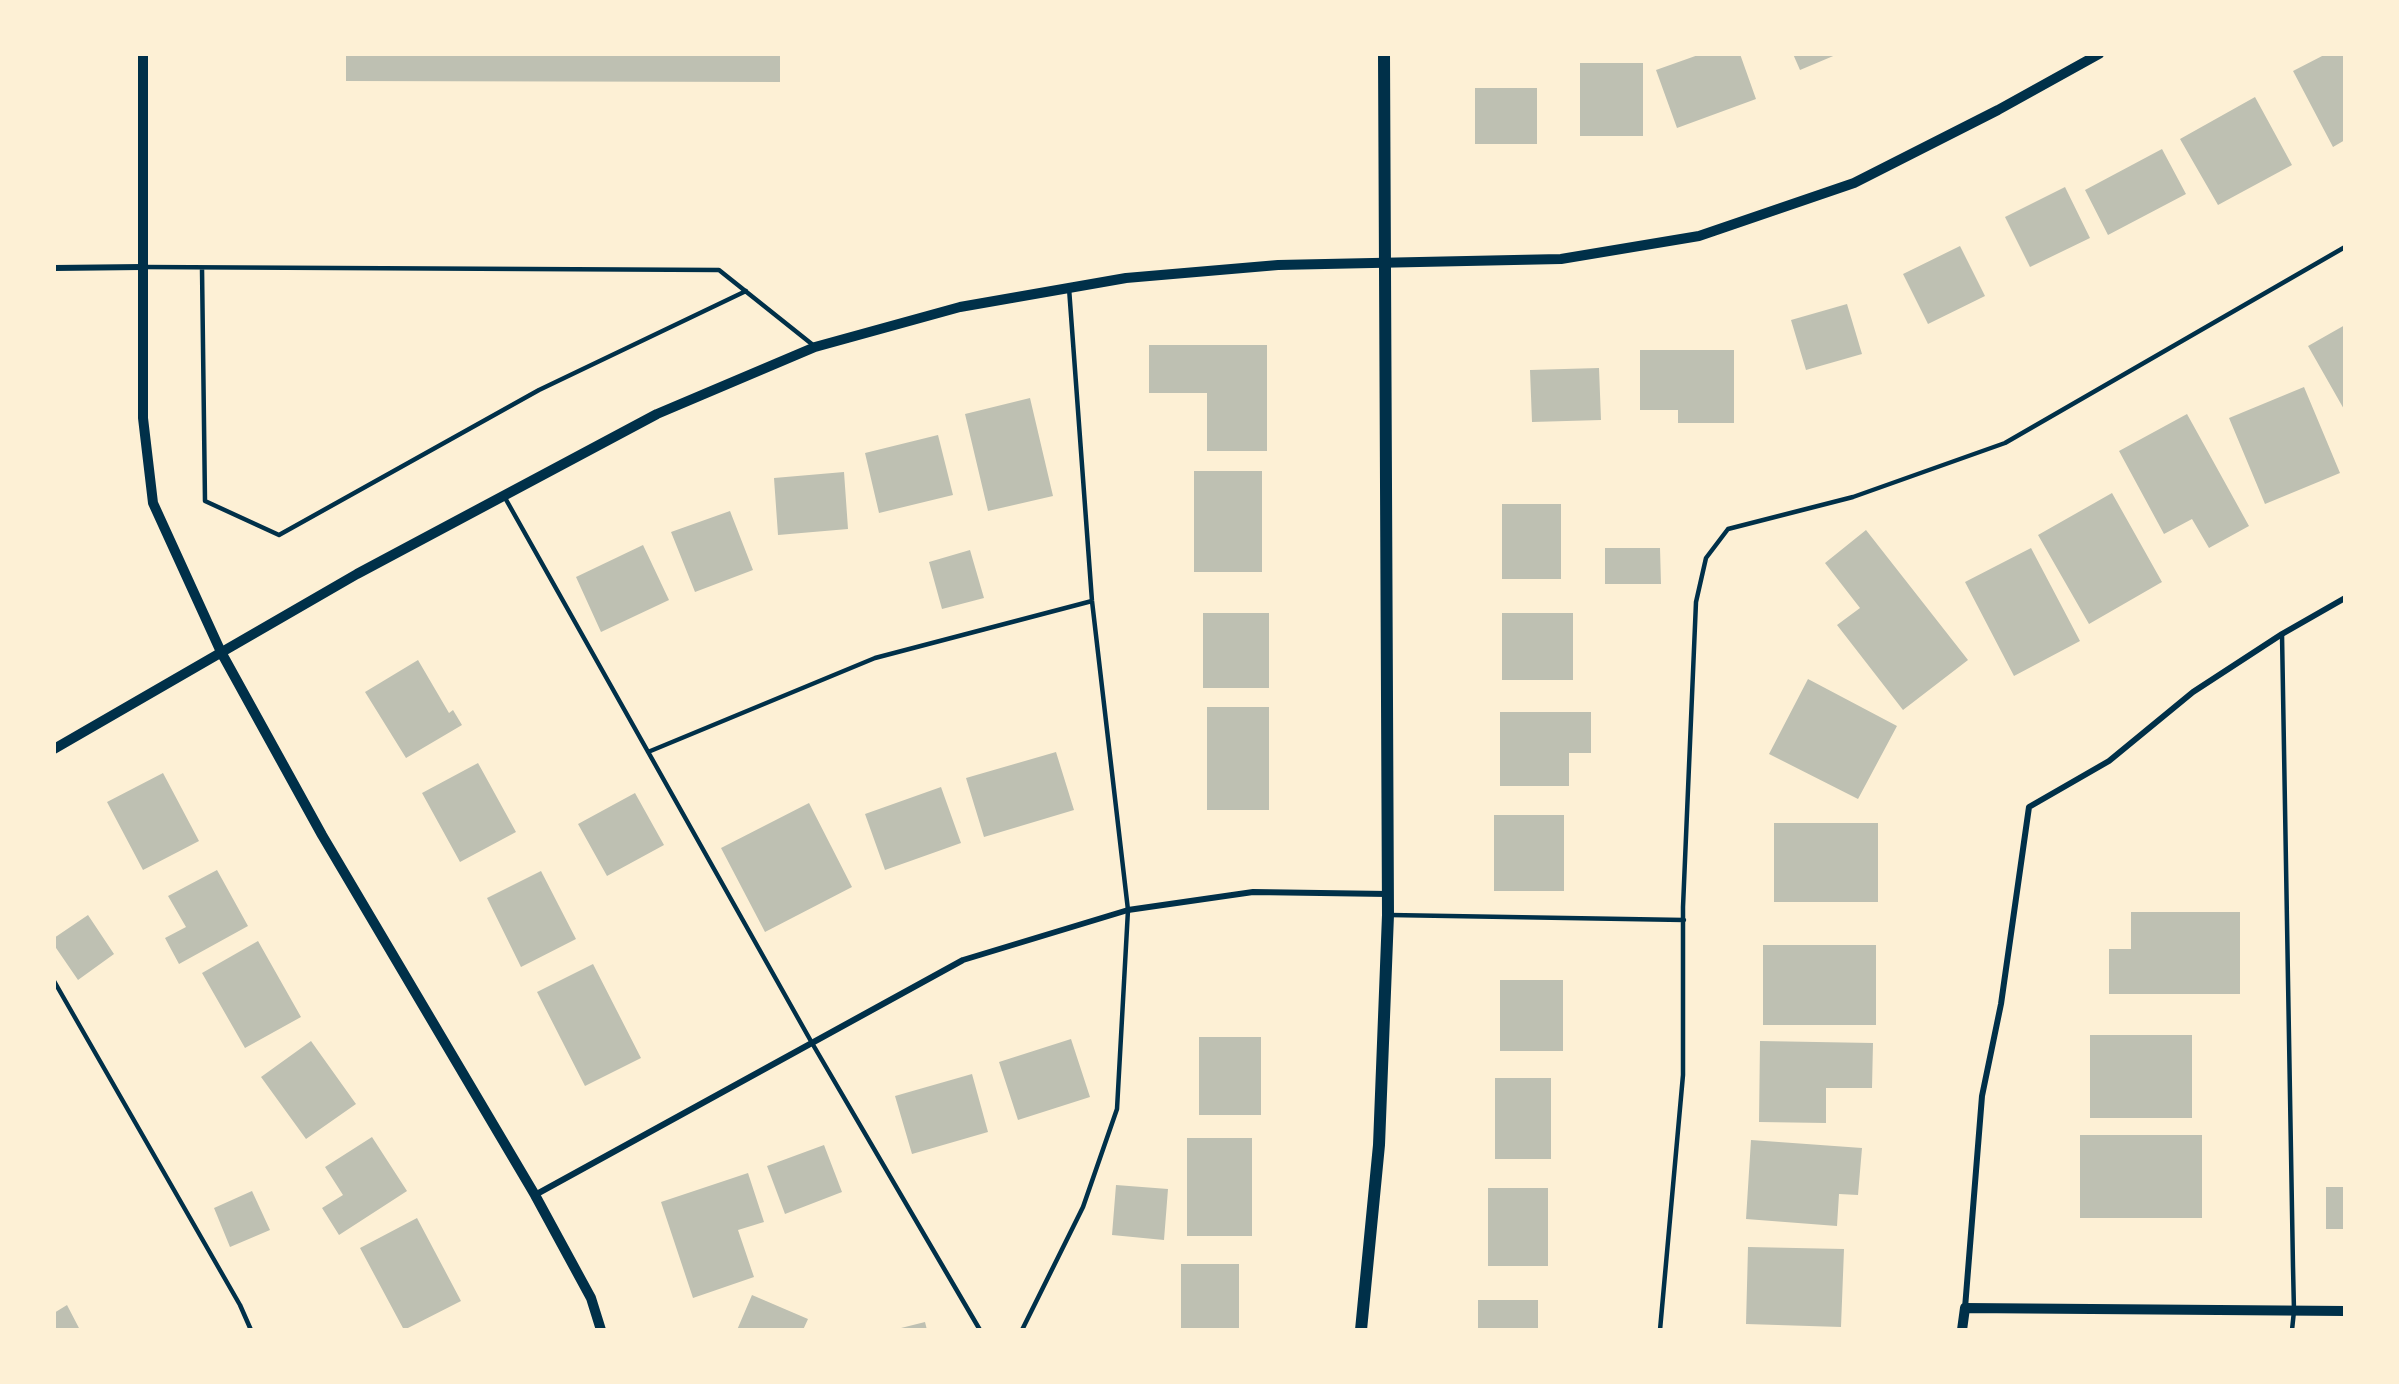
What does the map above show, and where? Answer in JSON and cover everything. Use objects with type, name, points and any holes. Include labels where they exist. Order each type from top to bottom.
[{"type":"main road","points":[[1361,1330],[1379,1146],[1388,915],[1384,54]]},
{"type":"street","points":[[143,54],[143,418],[153,503],[221,652],[322,835],[535,1195],[591,1298],[601,1330]]},
{"type":"street","points":[[54,749],[357,574],[657,414],[815,347],[960,307],[1126,278],[1278,265],[1561,259],[1699,236],[1854,183],[1998,110],[2099,54]]},
{"type":"street","points":[[54,268],[142,267]]},
{"type":"street","points":[[1962,1330],[1982,1096],[2001,1004],[2029,807],[2109,761],[2193,692],[2282,634],[2345,598]]},
{"type":"street","points":[[535,1195],[963,960],[1128,909],[1253,892],[1388,894]]},
{"type":"street","points":[[1965,1308],[2345,1311]]},
{"type":"lane","points":[[1660,1330],[1683,1075],[1684,920],[1696,602],[1706,558],[1728,529],[1853,497],[2006,443],[2345,247]]},
{"type":"lane","points":[[142,267],[719,270],[815,347]]},
{"type":"lane","points":[[202,268],[205,501],[279,535],[539,390],[746,291]]},
{"type":"lane","points":[[1022,1330],[1083,1207],[1117,1108],[1128,909],[1092,601],[1069,288]]},
{"type":"lane","points":[[504,495],[812,1043],[980,1330]]},
{"type":"lane","points":[[648,752],[875,658],[1092,601]]},
{"type":"lane","points":[[2282,634],[2294,1311],[2292,1330]]},
{"type":"lane","points":[[1388,915],[1684,920]]},
{"type":"lane","points":[[54,981],[240,1305],[251,1330]]},
{"type":"building","points":[[346,54],[780,54],[780,82],[346,81]]},
{"type":"building","points":[[1701,54],[1740,54],[1756,99],[1677,128],[1656,70]]},
{"type":"building","points":[[1793,54],[1838,54],[1800,70]]},
{"type":"building","points":[[2326,54],[2345,54],[2345,140],[2333,147],[2293,71]]},
{"type":"building","points":[[1580,63],[1643,63],[1643,136],[1580,136]]},
{"type":"building","points":[[1475,88],[1537,88],[1537,144],[1475,144]]},
{"type":"building","points":[[2255,97],[2292,165],[2218,205],[2180,139]]},
{"type":"building","points":[[2162,149],[2186,194],[2108,235],[2085,190]]},
{"type":"building","points":[[2065,187],[2090,238],[2030,267],[2005,217]]},
{"type":"building","points":[[1960,246],[1985,296],[1928,324],[1903,274]]},
{"type":"building","points":[[1847,304],[1862,354],[1806,370],[1791,320]]},
{"type":"building","points":[[2345,325],[2345,411],[2308,346]]},
{"type":"building","points":[[1149,345],[1267,345],[1267,451],[1207,451],[1207,393],[1149,393]]},
{"type":"building","points":[[1640,350],[1734,350],[1734,423],[1678,423],[1678,410],[1640,410]]},
{"type":"building","points":[[1599,368],[1601,420],[1532,422],[1530,370]]},
{"type":"building","points":[[2304,387],[2340,473],[2265,504],[2229,418]]},
{"type":"building","points":[[1030,398],[1053,496],[988,511],[965,414]]},
{"type":"building","points":[[2187,414],[2249,526],[2209,548],[2192,519],[2164,534],[2119,451]]},
{"type":"building","points":[[938,435],[953,495],[879,513],[865,453]]},
{"type":"building","points":[[1194,471],[1262,471],[1262,572],[1194,572]]},
{"type":"building","points":[[844,472],[848,529],[778,535],[774,478]]},
{"type":"building","points":[[2112,493],[2162,582],[2089,624],[2038,535]]},
{"type":"building","points":[[1502,504],[1561,504],[1561,579],[1502,579]]},
{"type":"building","points":[[730,511],[753,570],[695,592],[671,532]]},
{"type":"building","points":[[1866,530],[1968,660],[1903,710],[1837,625],[1860,608],[1825,563]]},
{"type":"building","points":[[643,545],[669,600],[601,632],[576,577]]},
{"type":"building","points":[[1605,548],[1660,548],[1661,584],[1605,584]]},
{"type":"building","points":[[2031,548],[2080,641],[2014,676],[1965,582]]},
{"type":"building","points":[[970,550],[984,598],[942,609],[929,562]]},
{"type":"building","points":[[1203,613],[1269,613],[1269,688],[1203,688]]},
{"type":"building","points":[[1502,613],[1573,613],[1573,680],[1502,680]]},
{"type":"building","points":[[418,660],[449,713],[453,710],[462,725],[406,758],[365,692]]},
{"type":"building","points":[[1808,679],[1897,726],[1858,799],[1769,754]]},
{"type":"building","points":[[1207,707],[1269,707],[1269,810],[1207,810]]},
{"type":"building","points":[[1500,712],[1591,712],[1591,753],[1569,753],[1569,786],[1500,786]]},
{"type":"building","points":[[1056,752],[1074,810],[984,837],[966,778]]},
{"type":"building","points":[[478,763],[516,832],[460,862],[422,793]]},
{"type":"building","points":[[163,773],[199,841],[143,870],[107,802]]},
{"type":"building","points":[[941,787],[961,843],[885,870],[865,814]]},
{"type":"building","points":[[635,793],[664,845],[607,876],[578,824]]},
{"type":"building","points":[[809,803],[852,887],[765,932],[721,848]]},
{"type":"building","points":[[1494,815],[1564,815],[1564,891],[1494,891]]},
{"type":"building","points":[[1774,823],[1878,823],[1878,902],[1774,902]]},
{"type":"building","points":[[217,870],[248,926],[179,964],[165,938],[186,927],[168,896]]},
{"type":"building","points":[[541,871],[576,939],[521,967],[487,898]]},
{"type":"building","points":[[2131,912],[2240,912],[2240,994],[2109,994],[2109,949],[2131,949]]},
{"type":"building","points":[[88,915],[114,954],[78,980],[54,945],[54,938]]},
{"type":"building","points":[[258,941],[301,1017],[245,1048],[202,973]]},
{"type":"building","points":[[1763,945],[1876,945],[1876,1025],[1763,1025]]},
{"type":"building","points":[[593,964],[641,1058],[585,1086],[537,992]]},
{"type":"building","points":[[1500,980],[1563,980],[1563,1051],[1500,1051]]},
{"type":"building","points":[[2090,1035],[2192,1035],[2192,1118],[2090,1118]]},
{"type":"building","points":[[1199,1037],[1261,1037],[1261,1115],[1199,1115]]},
{"type":"building","points":[[1071,1039],[1090,1097],[1018,1120],[999,1062]]},
{"type":"building","points":[[311,1041],[356,1104],[306,1139],[261,1077]]},
{"type":"building","points":[[1760,1041],[1873,1043],[1872,1088],[1826,1088],[1826,1123],[1759,1122]]},
{"type":"building","points":[[972,1074],[988,1132],[912,1154],[895,1096]]},
{"type":"building","points":[[1495,1078],[1551,1078],[1551,1159],[1495,1159]]},
{"type":"building","points":[[2080,1135],[2202,1135],[2202,1218],[2080,1218]]},
{"type":"building","points":[[372,1137],[407,1191],[339,1235],[322,1208],[343,1195],[325,1167]]},
{"type":"building","points":[[1187,1138],[1252,1138],[1252,1236],[1187,1236]]},
{"type":"building","points":[[1751,1140],[1862,1148],[1858,1195],[1839,1194],[1837,1226],[1746,1219]]},
{"type":"building","points":[[824,1145],[842,1192],[785,1214],[767,1166]]},
{"type":"building","points":[[748,1173],[764,1222],[738,1230],[754,1277],[693,1298],[661,1202]]},
{"type":"building","points":[[1116,1185],[1168,1189],[1164,1240],[1112,1235]]},
{"type":"building","points":[[2326,1187],[2345,1187],[2345,1229],[2326,1229]]},
{"type":"building","points":[[1488,1188],[1548,1188],[1548,1266],[1488,1266]]},
{"type":"building","points":[[252,1191],[270,1230],[230,1247],[214,1208]]},
{"type":"building","points":[[417,1218],[461,1301],[404,1330],[360,1248]]},
{"type":"building","points":[[1748,1247],[1844,1249],[1841,1327],[1746,1324]]},
{"type":"building","points":[[1181,1264],[1239,1264],[1239,1330],[1181,1330]]},
{"type":"building","points":[[752,1295],[808,1319],[803,1330],[737,1330]]},
{"type":"building","points":[[1478,1300],[1538,1300],[1538,1330],[1478,1330]]},
{"type":"building","points":[[67,1305],[80,1330],[54,1330],[54,1313]]},
{"type":"building","points":[[925,1322],[927,1330],[897,1330],[897,1329]]}]
